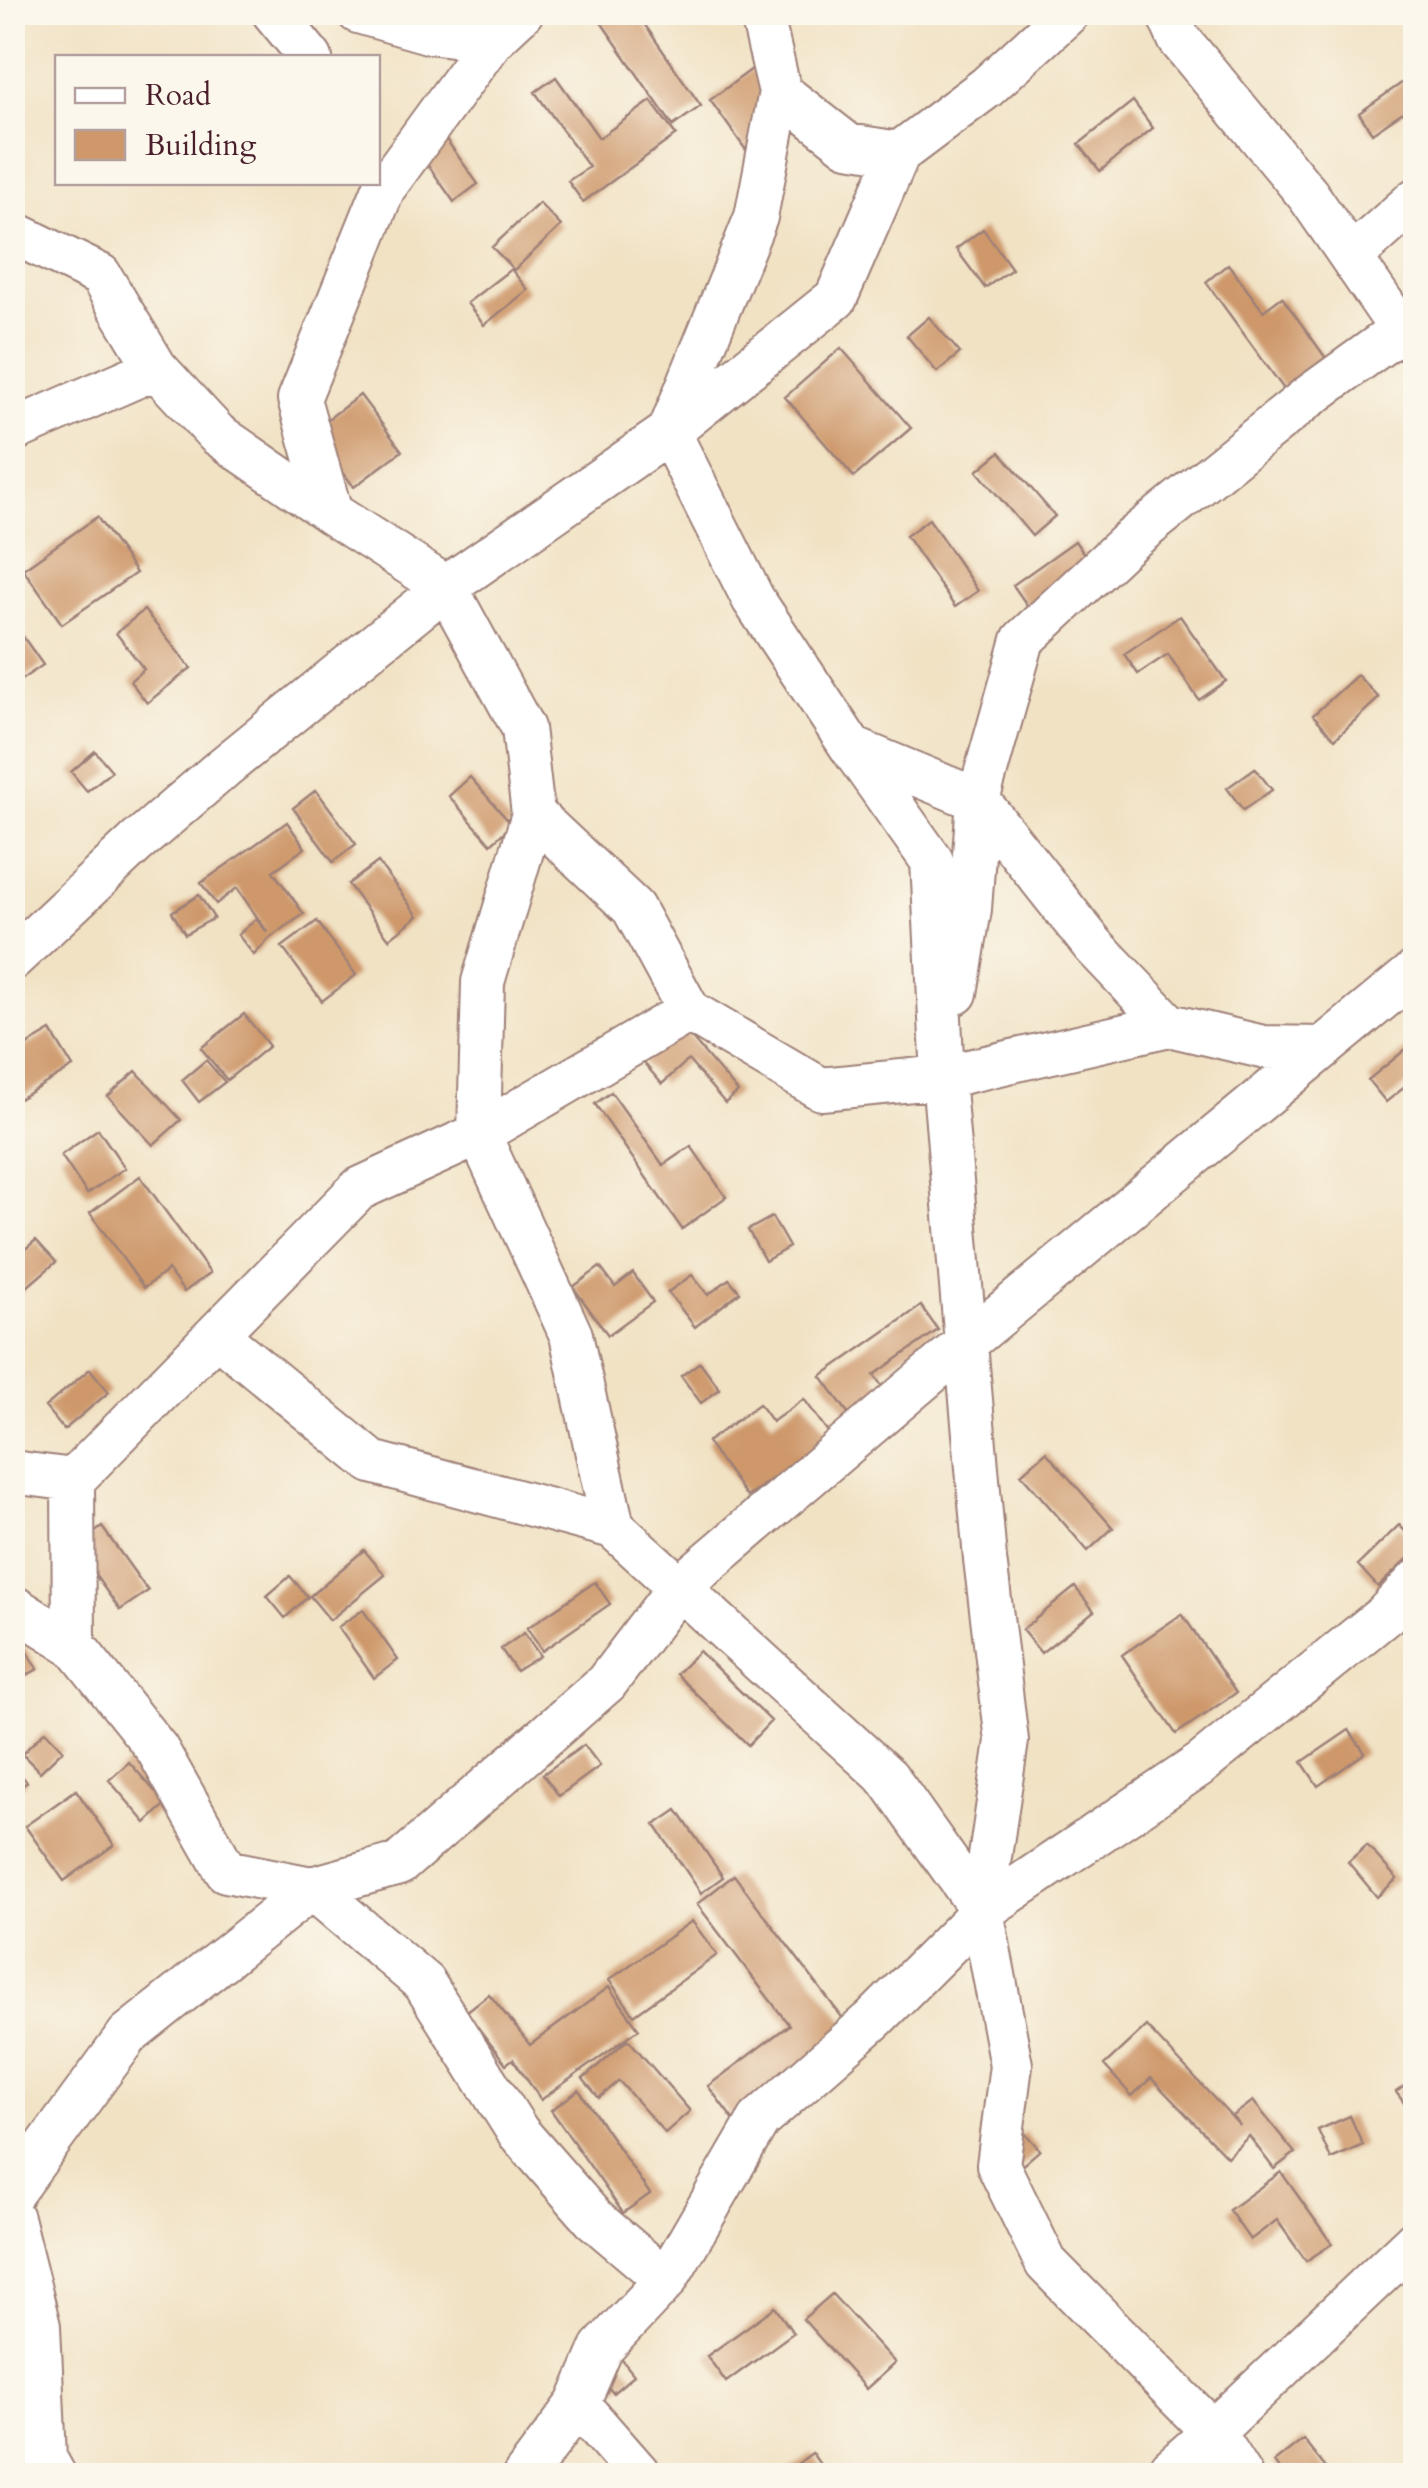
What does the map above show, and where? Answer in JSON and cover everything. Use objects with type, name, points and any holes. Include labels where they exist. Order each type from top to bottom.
[{"type":"street","points":[[273,12],[309,55]]},
{"type":"street","points":[[358,12],[428,32],[507,26]]},
{"type":"street","points":[[761,12],[780,92],[756,217],[669,432],[753,599],[932,860],[944,1078],[966,1343],[1006,1741],[982,1912],[1011,2065],[998,2164],[1046,2263],[1214,2432],[1241,2476]]},
{"type":"street","points":[[12,959],[208,780],[446,587],[669,432],[836,298],[899,154],[986,87],[1069,12]]},
{"type":"street","points":[[944,1078],[970,908],[978,800],[1022,640],[1128,544],[1307,398],[1408,337],[1308,195],[1179,39],[1167,12]]},
{"type":"street","points":[[381,181],[507,26]]},
{"type":"street","points":[[780,92],[848,145],[899,154]]},
{"type":"street","points":[[331,513],[299,399],[379,185]]},
{"type":"street","points":[[1351,257],[1416,199]]},
{"type":"street","points":[[12,232],[100,275],[156,368],[217,434],[446,587],[523,728],[534,814],[483,982],[479,1134],[571,1335],[613,1528]]},
{"type":"street","points":[[12,430],[156,368]]},
{"type":"street","points":[[851,747],[978,800],[1093,945],[1170,1025]]},
{"type":"street","points":[[534,814],[633,908],[689,1012],[821,1089],[944,1078],[1170,1025],[1263,1047],[1323,1048]]},
{"type":"street","points":[[12,2193],[128,2035],[312,1888],[399,1864],[606,1684],[678,1588],[966,1343],[1416,971]]},
{"type":"street","points":[[74,1646],[73,1480],[359,1189],[479,1134],[689,1012]]},
{"type":"street","points":[[218,1336],[372,1462],[613,1528],[888,1778],[982,1912]]},
{"type":"street","points":[[12,1472],[73,1480]]},
{"type":"street","points":[[524,2476],[578,2404],[602,2348],[666,2280],[759,2120],[874,2019],[982,1912],[1200,1764],[1385,1615],[1416,1582]]},
{"type":"street","points":[[12,1606],[74,1646],[157,1748],[226,1871],[312,1888],[424,1983],[518,2132],[594,2219],[666,2280]]},
{"type":"street","points":[[12,2218],[39,2326],[45,2458],[55,2476]]},
{"type":"street","points":[[1164,2476],[1416,2240]]},
{"type":"street","points":[[578,2404],[642,2476]]},
{"type":"building","points":[[594,12],[636,12],[701,106],[673,126]]},
{"type":"building","points":[[1398,12],[1416,12],[1416,37]]},
{"type":"building","points":[[752,69],[789,119],[746,150],[710,100]]},
{"type":"building","points":[[1416,73],[1416,103],[1372,133],[1359,113]]},
{"type":"building","points":[[556,77],[599,138],[651,101],[676,135],[583,202],[568,181],[589,167],[535,92]]},
{"type":"building","points":[[1133,101],[1153,128],[1100,171],[1079,144]]},
{"type":"building","points":[[443,135],[478,184],[454,202],[419,152]]},
{"type":"building","points":[[539,203],[561,226],[514,270],[492,247]]},
{"type":"building","points":[[983,229],[1012,269],[985,288],[956,249]]},
{"type":"building","points":[[1228,264],[1263,311],[1282,297],[1328,361],[1286,392],[1206,282]]},
{"type":"building","points":[[511,269],[528,290],[484,325],[467,303]]},
{"type":"building","points":[[929,317],[960,353],[937,372],[907,336]]},
{"type":"building","points":[[841,348],[911,428],[854,477],[785,397]]},
{"type":"building","points":[[360,395],[402,451],[354,487],[312,431]]},
{"type":"building","points":[[1000,452],[1055,516],[1032,536],[977,471]]},
{"type":"building","points":[[97,517],[136,573],[62,624],[23,569]]},
{"type":"building","points":[[929,519],[978,591],[955,607],[906,536]]},
{"type":"building","points":[[1075,541],[1093,567],[1031,611],[1013,585]]},
{"type":"building","points":[[144,610],[191,668],[147,703],[130,681],[144,669],[116,633]]},
{"type":"building","points":[[1180,616],[1226,681],[1199,700],[1168,654],[1138,674],[1124,654]]},
{"type":"building","points":[[12,621],[43,665],[12,686]]},
{"type":"building","points":[[1357,675],[1379,698],[1335,739],[1313,715]]},
{"type":"building","points":[[95,751],[112,771],[87,791],[71,772]]},
{"type":"building","points":[[1255,768],[1272,790],[1243,810],[1227,788]]},
{"type":"building","points":[[470,777],[512,825],[491,844],[449,796]]},
{"type":"building","points":[[316,790],[356,844],[333,862],[293,808]]},
{"type":"building","points":[[287,822],[305,848],[273,871],[304,914],[271,937],[254,955],[238,935],[256,919],[268,933],[237,888],[216,904],[201,883]]},
{"type":"building","points":[[378,862],[418,916],[389,939],[348,884]]},
{"type":"building","points":[[199,895],[214,918],[185,934],[172,912]]},
{"type":"building","points":[[317,921],[356,975],[322,1001],[282,947]]},
{"type":"building","points":[[244,1014],[269,1046],[227,1080],[201,1048]]},
{"type":"building","points":[[683,1028],[738,1092],[725,1103],[688,1060],[662,1084],[643,1062]]},
{"type":"building","points":[[51,1031],[73,1067],[12,1103],[12,1054]]},
{"type":"building","points":[[1411,1045],[1416,1050],[1416,1078],[1386,1102],[1368,1080]]},
{"type":"building","points":[[206,1060],[225,1082],[199,1102],[182,1080]]},
{"type":"building","points":[[136,1071],[181,1120],[153,1145],[108,1096]]},
{"type":"building","points":[[611,1092],[663,1165],[691,1146],[726,1197],[682,1229],[595,1104]]},
{"type":"building","points":[[98,1129],[125,1168],[87,1194],[61,1155]]},
{"type":"building","points":[[140,1176],[210,1273],[184,1292],[168,1270],[144,1288],[90,1213]]},
{"type":"building","points":[[772,1217],[789,1247],[765,1261],[748,1230]]},
{"type":"building","points":[[36,1240],[56,1262],[12,1300],[12,1260]]},
{"type":"building","points":[[600,1267],[615,1287],[633,1273],[653,1302],[608,1335],[573,1287]]},
{"type":"building","points":[[692,1275],[708,1295],[729,1279],[740,1292],[695,1327],[668,1292]]},
{"type":"building","points":[[921,1306],[938,1330],[874,1375],[886,1392],[851,1417],[821,1376]]},
{"type":"building","points":[[700,1362],[720,1389],[701,1403],[681,1376]]},
{"type":"building","points":[[90,1369],[109,1392],[64,1430],[45,1407]]},
{"type":"building","points":[[804,1399],[831,1436],[747,1497],[707,1442],[759,1404],[772,1422]]},
{"type":"building","points":[[1046,1452],[1113,1528],[1088,1551],[1021,1474]]},
{"type":"building","points":[[1399,1525],[1416,1542],[1416,1551],[1378,1587],[1358,1565]]},
{"type":"building","points":[[102,1527],[148,1591],[120,1610],[75,1547]]},
{"type":"building","points":[[364,1550],[385,1575],[330,1620],[310,1596]]},
{"type":"building","points":[[290,1576],[308,1597],[285,1618],[267,1596]]},
{"type":"building","points":[[595,1582],[610,1604],[542,1651],[527,1628]]},
{"type":"building","points":[[1075,1587],[1094,1611],[1041,1653],[1022,1630]]},
{"type":"building","points":[[363,1610],[398,1660],[374,1678],[338,1627]]},
{"type":"building","points":[[1182,1614],[1236,1693],[1176,1734],[1122,1655]]},
{"type":"building","points":[[12,1625],[38,1669],[23,1677],[12,1659]]},
{"type":"building","points":[[524,1633],[540,1656],[516,1671],[501,1649]]},
{"type":"building","points":[[699,1651],[771,1721],[748,1745],[676,1674]]},
{"type":"building","points":[[1349,1730],[1365,1753],[1318,1786],[1302,1762]]},
{"type":"building","points":[[45,1731],[63,1750],[40,1772],[22,1754]]},
{"type":"building","points":[[584,1745],[600,1766],[559,1796],[543,1774]]},
{"type":"building","points":[[129,1762],[166,1804],[146,1823],[109,1780]]},
{"type":"building","points":[[12,1764],[27,1782],[12,1795]]},
{"type":"building","points":[[76,1790],[114,1845],[64,1881],[25,1826]]},
{"type":"building","points":[[677,1810],[723,1877],[701,1893],[655,1825]]},
{"type":"building","points":[[1367,1845],[1397,1879],[1377,1897],[1348,1862]]},
{"type":"building","points":[[734,1875],[854,2033],[735,2122],[708,2086],[789,2025],[697,1904]]},
{"type":"building","points":[[692,1921],[717,1955],[634,2015],[609,1980]]},
{"type":"building","points":[[609,1987],[639,2029],[541,2100],[513,2059],[506,2064],[466,2012],[489,1994],[530,2045]]},
{"type":"building","points":[[1146,2026],[1240,2126],[1233,2116],[1253,2101],[1295,2153],[1274,2169],[1249,2136],[1227,2157],[1151,2078],[1132,2096],[1104,2065]]},
{"type":"building","points":[[628,2039],[690,2111],[665,2133],[619,2081],[599,2098],[583,2079]]},
{"type":"building","points":[[1416,2078],[1416,2119],[1396,2092]]},
{"type":"building","points":[[579,2090],[650,2194],[623,2213],[551,2110]]},
{"type":"building","points":[[1350,2116],[1363,2145],[1331,2159],[1318,2130]]},
{"type":"building","points":[[1024,2132],[1040,2150],[1017,2170],[1001,2151]]},
{"type":"building","points":[[1281,2172],[1332,2244],[1306,2261],[1277,2220],[1250,2240],[1229,2210]]},
{"type":"building","points":[[832,2294],[895,2363],[866,2389],[803,2319]]},
{"type":"building","points":[[775,2307],[793,2333],[726,2382],[707,2356]]},
{"type":"building","points":[[615,2351],[634,2375],[613,2393],[594,2370]]},
{"type":"building","points":[[1303,2439],[1332,2476],[1284,2476],[1274,2462]]},
{"type":"building","points":[[812,2453],[828,2476],[781,2476]]}]
